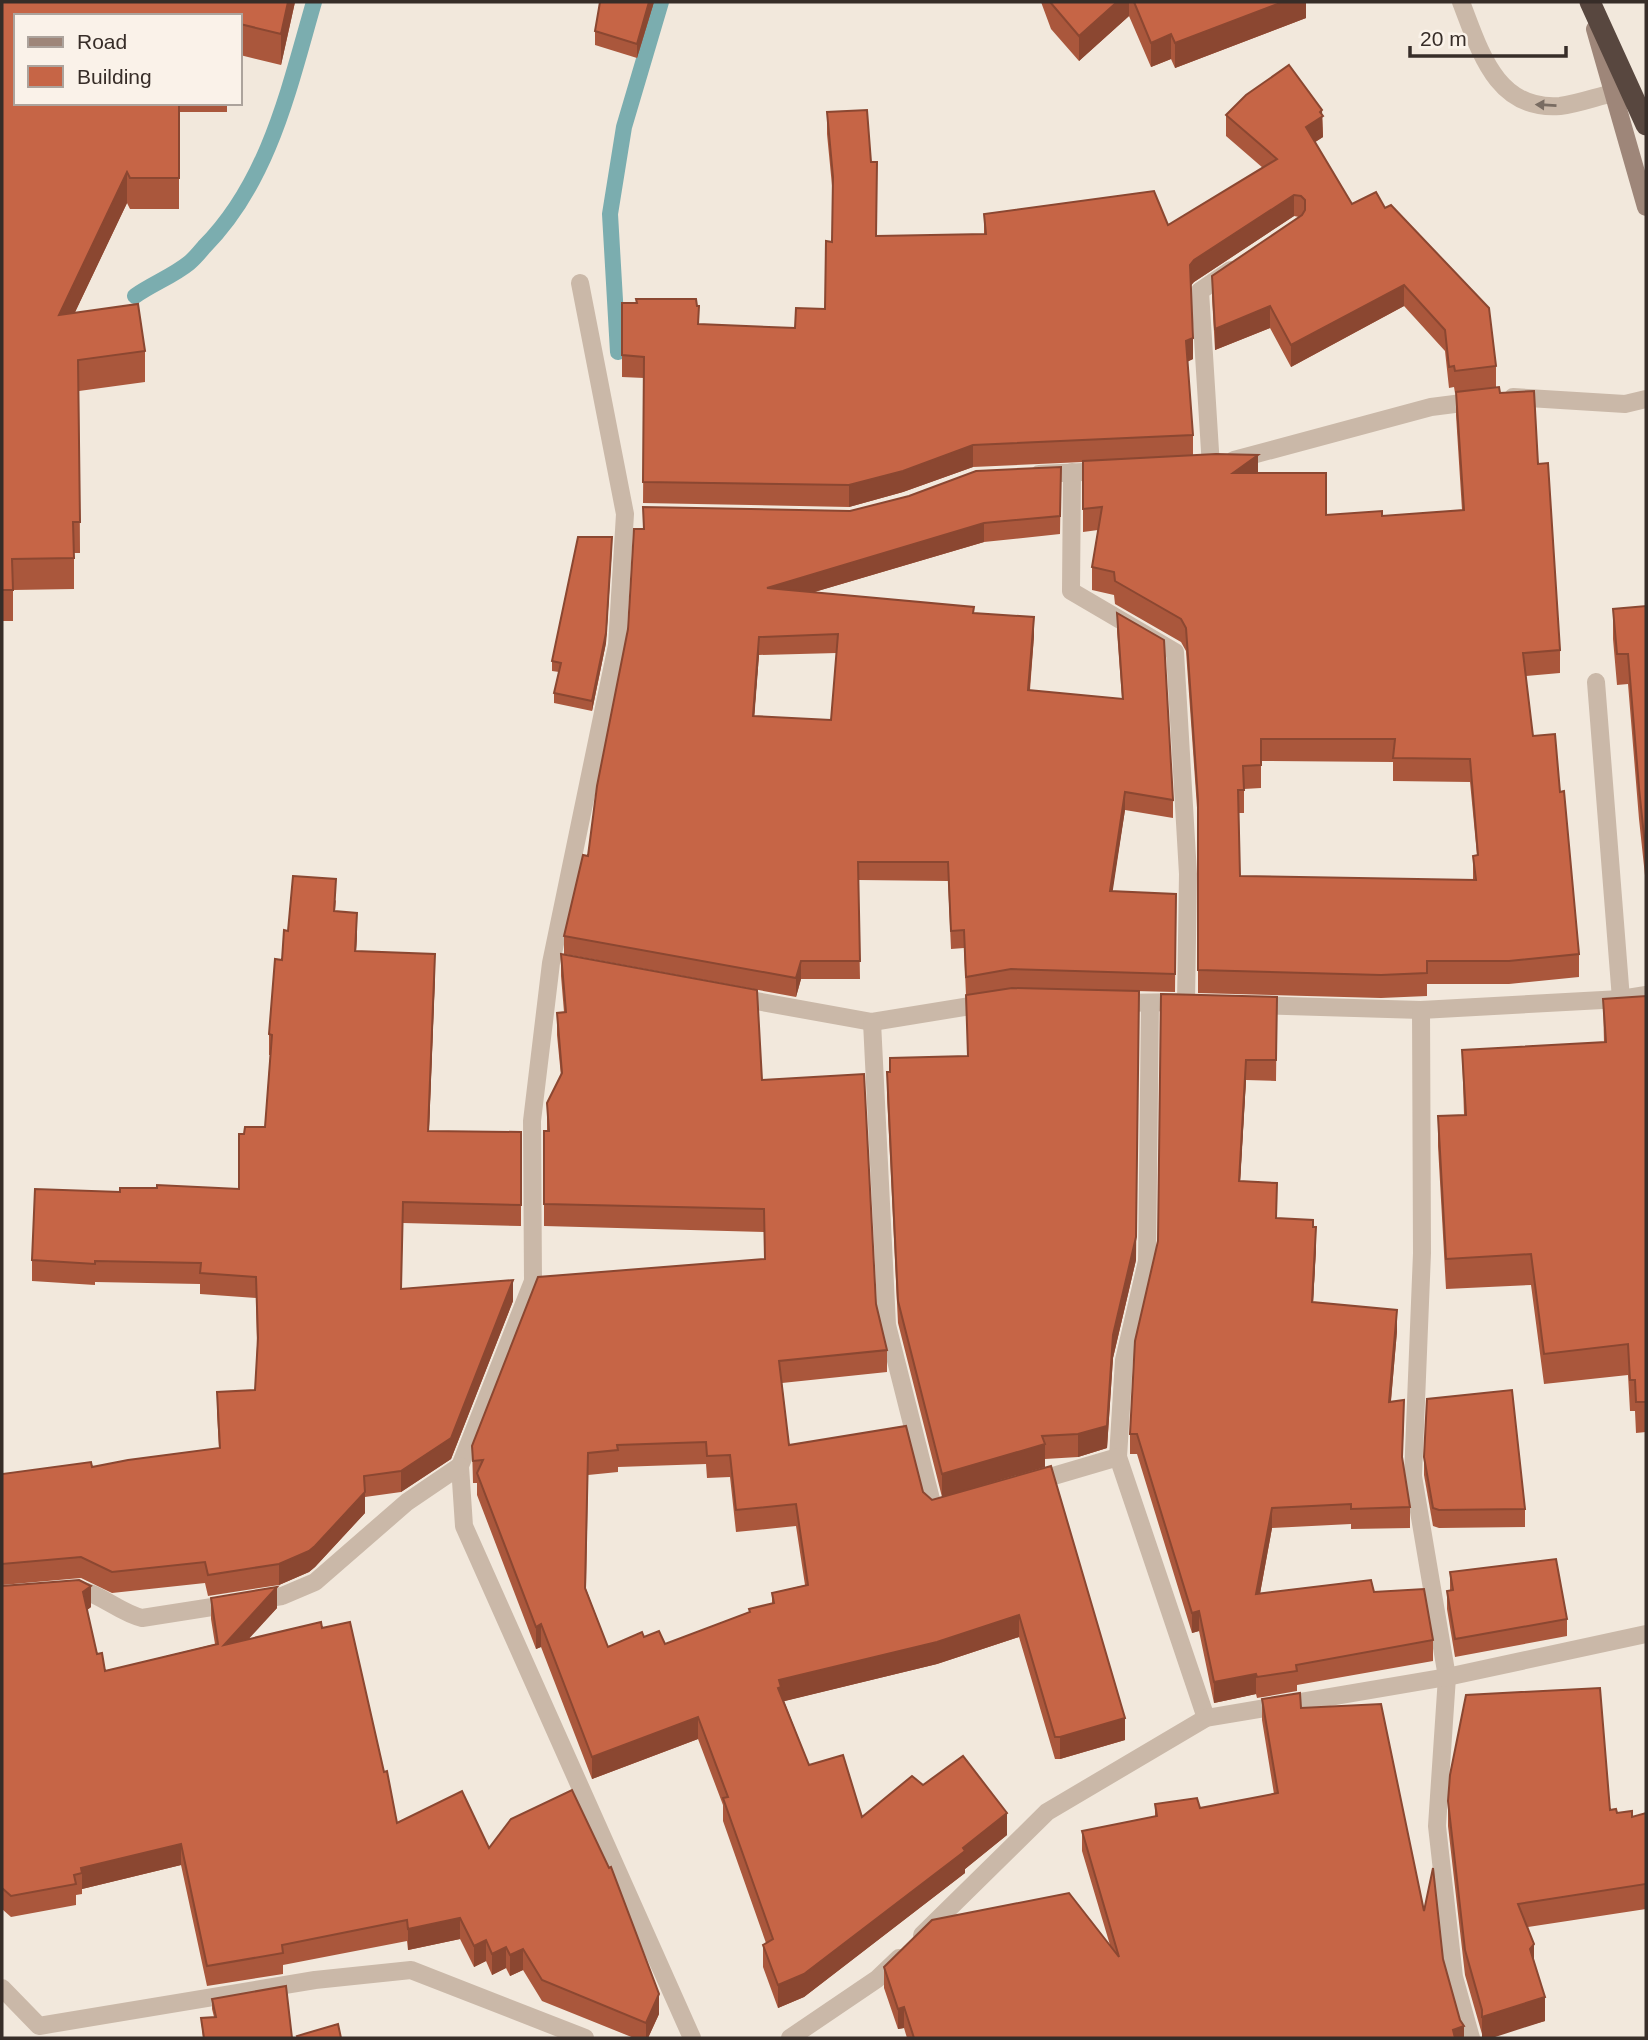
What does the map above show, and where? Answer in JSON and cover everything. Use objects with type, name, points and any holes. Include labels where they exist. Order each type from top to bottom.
[{"type":"highway","points":[[1589,2],[1646,125]]},
{"type":"main road","points":[[1589,2],[1646,208]]},
{"type":"street","points":[[1461,2],[1482,55],[1502,88],[1529,104],[1559,106],[1613,93]]},
{"type":"street","points":[[1242,263],[1200,291],[1204,467],[1431,407],[1521,396],[1625,404],[1646,399]]},
{"type":"street","points":[[580,283],[632,514],[617,645],[532,1121],[533,1281],[460,1466],[464,1526],[692,2038]]},
{"type":"street","points":[[1023,475],[1128,470]]},
{"type":"street","points":[[1072,472],[1072,590],[1175,652],[1188,874],[1193,1003],[1094,1002]]},
{"type":"street","points":[[1596,682],[1620,999]]},
{"type":"street","points":[[712,993],[872,1022],[1011,999]]},
{"type":"street","points":[[1241,1004],[1421,1010],[1620,999],[1646,995]]},
{"type":"street","points":[[1150,1004],[1147,1261],[1124,1360],[1118,1457],[1206,1718]]},
{"type":"street","points":[[1421,1010],[1422,1253],[1413,1476],[1447,1677],[1437,1826],[1454,1977],[1471,2038]]},
{"type":"street","points":[[872,1022],[887,1325],[934,1511],[960,1503]]},
{"type":"street","points":[[1013,1488],[1118,1457]]},
{"type":"street","points":[[55,1591],[82,1589],[127,1615],[142,1618],[282,1596],[315,1582],[407,1502],[460,1466]]},
{"type":"street","points":[[790,2038],[877,1979],[1047,1812],[1206,1718],[1447,1677],[1646,1634]]},
{"type":"street","points":[[2,1989],[39,2026],[315,1980],[411,1970],[585,2038]]},
{"type":"building","points":[[2,2],[288,2],[281,34],[242,24],[242,14],[14,14],[14,105],[179,105],[179,178],[130,178],[127,172],[59,315],[138,304],[145,351],[78,360],[80,522],[73,522],[74,558],[12,559],[13,590],[2,590]]},
{"type":"building","points":[[600,2],[649,2],[637,44],[595,31]]},
{"type":"building","points":[[1050,2],[1117,2],[1079,36]]},
{"type":"building","points":[[1134,2],[1283,2],[1175,43],[1171,34],[1151,43]]},
{"type":"building","points":[[1289,65],[1322,110],[1320,112],[1323,116],[1306,127],[1352,204],[1376,192],[1385,208],[1391,205],[1489,308],[1496,366],[1455,371],[1454,366],[1449,367],[1445,330],[1404,285],[1291,345],[1270,306],[1215,329],[1212,276],[1302,215],[1305,200],[1294,195],[1190,265],[1193,338],[1186,341],[1193,435],[973,445],[903,471],[849,485],[643,482],[644,357],[622,355],[622,303],[637,303],[636,299],[696,299],[699,306],[698,324],[795,328],[796,308],[825,309],[826,241],[832,242],[833,177],[827,112],[867,110],[871,162],[877,162],[876,236],[986,234],[984,214],[1154,191],[1168,225],[1277,159],[1226,115],[1246,95]]},
{"type":"building","points":[[1499,387],[1500,393],[1534,391],[1538,464],[1548,463],[1560,650],[1523,653],[1533,736],[1555,734],[1560,792],[1564,791],[1579,954],[1509,961],[1427,961],[1427,973],[1381,975],[1198,970],[1198,800],[1186,628],[1181,619],[1115,581],[1114,572],[1092,567],[1102,507],[1083,509],[1083,461],[1216,454],[1258,455],[1233,473],[1326,473],[1326,515],[1382,511],[1382,516],[1464,510],[1456,392]],"holes":[[[1261,739],[1395,739],[1393,758],[1470,759],[1478,855],[1473,856],[1476,880],[1240,876],[1238,790],[1244,790],[1243,766],[1261,765]]]},
{"type":"building","points":[[1061,467],[1060,516],[984,523],[767,588],[974,607],[973,613],[1034,617],[1028,690],[1123,699],[1117,613],[1164,640],[1173,800],[1125,792],[1110,891],[1176,894],[1175,974],[1011,969],[966,977],[964,930],[951,931],[948,862],[858,862],[860,961],[801,961],[796,978],[564,936],[583,855],[588,856],[597,786],[628,629],[634,529],[644,529],[643,507],[850,511],[909,496],[976,471]],"holes":[[[838,634],[831,720],[753,716],[759,637]]]},
{"type":"building","points":[[578,537],[612,537],[606,633],[592,701],[554,693],[561,663],[552,661]]},
{"type":"building","points":[[1646,606],[1646,855],[1628,654],[1617,654],[1613,609]]},
{"type":"building","points":[[293,876],[336,879],[334,911],[357,913],[355,951],[435,954],[428,1131],[521,1132],[521,1205],[403,1202],[401,1289],[513,1280],[451,1438],[401,1471],[364,1476],[365,1492],[315,1546],[279,1564],[208,1575],[205,1562],[112,1572],[81,1557],[2,1564],[2,1474],[91,1462],[92,1467],[220,1448],[217,1392],[255,1390],[258,1338],[256,1277],[200,1273],[201,1263],[95,1261],[95,1264],[32,1260],[35,1189],[120,1192],[120,1188],[157,1188],[157,1185],[239,1189],[239,1134],[244,1134],[245,1127],[265,1127],[275,959],[282,960],[284,930],[288,931]]},
{"type":"building","points":[[561,954],[757,990],[762,1080],[864,1074],[876,1304],[887,1350],[779,1361],[789,1445],[906,1426],[923,1492],[932,1500],[1051,1466],[1125,1718],[1055,1737],[1019,1615],[937,1642],[779,1680],[781,1687],[778,1688],[809,1765],[843,1755],[862,1817],[912,1776],[923,1785],[963,1756],[1007,1813],[963,1848],[965,1851],[804,1974],[778,1985],[763,1945],[773,1939],[723,1798],[728,1797],[698,1717],[592,1757],[541,1624],[536,1627],[477,1473],[483,1460],[473,1461],[472,1446],[538,1277],[765,1259],[764,1209],[544,1204],[544,1131],[549,1131],[547,1103],[562,1073],[557,1013],[566,1012]],"holes":[[[706,1442],[707,1456],[730,1455],[736,1510],[796,1504],[808,1585],[772,1593],[774,1603],[749,1609],[750,1612],[665,1644],[659,1631],[644,1637],[642,1632],[608,1647],[585,1588],[588,1453],[618,1450],[617,1445]]]},
{"type":"building","points":[[1012,988],[1139,991],[1136,1237],[1113,1335],[1107,1426],[1078,1434],[1042,1436],[1045,1444],[942,1474],[898,1301],[887,1072],[890,1072],[890,1058],[968,1056],[966,995]]},
{"type":"building","points":[[1161,994],[1277,997],[1276,1060],[1246,1060],[1239,1181],[1277,1183],[1276,1218],[1313,1220],[1313,1227],[1316,1227],[1312,1302],[1397,1310],[1389,1402],[1404,1400],[1402,1457],[1410,1507],[1351,1509],[1351,1504],[1272,1508],[1256,1594],[1371,1580],[1374,1592],[1424,1589],[1433,1640],[1296,1665],[1297,1671],[1257,1677],[1256,1674],[1214,1682],[1199,1611],[1192,1613],[1137,1434],[1130,1434],[1135,1341],[1158,1241]]},
{"type":"building","points":[[1646,996],[1646,1402],[1636,1402],[1635,1380],[1630,1380],[1628,1344],[1544,1354],[1531,1254],[1446,1259],[1438,1116],[1466,1115],[1462,1050],[1606,1042],[1603,999]]},
{"type":"building","points":[[1512,1390],[1525,1509],[1433,1508],[1424,1457],[1427,1399]]},
{"type":"building","points":[[1556,1559],[1567,1619],[1455,1639],[1447,1591],[1453,1590],[1450,1572]]},
{"type":"building","points":[[79,1580],[91,1586],[83,1592],[97,1654],[102,1653],[105,1671],[218,1644],[211,1598],[277,1587],[224,1645],[321,1622],[322,1628],[350,1622],[384,1772],[387,1771],[397,1823],[462,1791],[489,1848],[511,1819],[572,1790],[609,1868],[611,1867],[659,1994],[646,2023],[542,1980],[523,1949],[510,1955],[506,1947],[492,1954],[486,1940],[474,1946],[460,1918],[408,1929],[407,1920],[282,1945],[283,1953],[207,1966],[181,1844],[81,1868],[82,1873],[74,1875],[76,1884],[11,1896],[2,1888],[2,1586]]},
{"type":"building","points":[[1600,1688],[1610,1810],[1616,1809],[1617,1813],[1632,1811],[1632,1817],[1646,1813],[1646,1884],[1518,1904],[1534,1944],[1530,1949],[1545,1997],[1482,2017],[1465,1950],[1448,1801],[1450,1775],[1466,1695]]},
{"type":"building","points":[[1300,1693],[1301,1708],[1381,1704],[1424,1911],[1433,1868],[1443,1959],[1464,2026],[1453,2030],[1455,2038],[914,2038],[904,2007],[898,2009],[884,1967],[932,1920],[1069,1893],[1119,1957],[1082,1831],[1157,1816],[1155,1804],[1197,1798],[1200,1808],[1278,1793],[1262,1699]]},
{"type":"building","points":[[286,1986],[292,2038],[204,2038],[201,2018],[216,2017],[212,1999]]},
{"type":"building","points":[[338,2024],[341,2038],[297,2036]]},
{"type":"waterway","points":[[135,296],[191,261],[226,221],[245,193],[274,132],[314,2]]},
{"type":"waterway","points":[[618,352],[610,214],[624,127],[661,2]]}]
